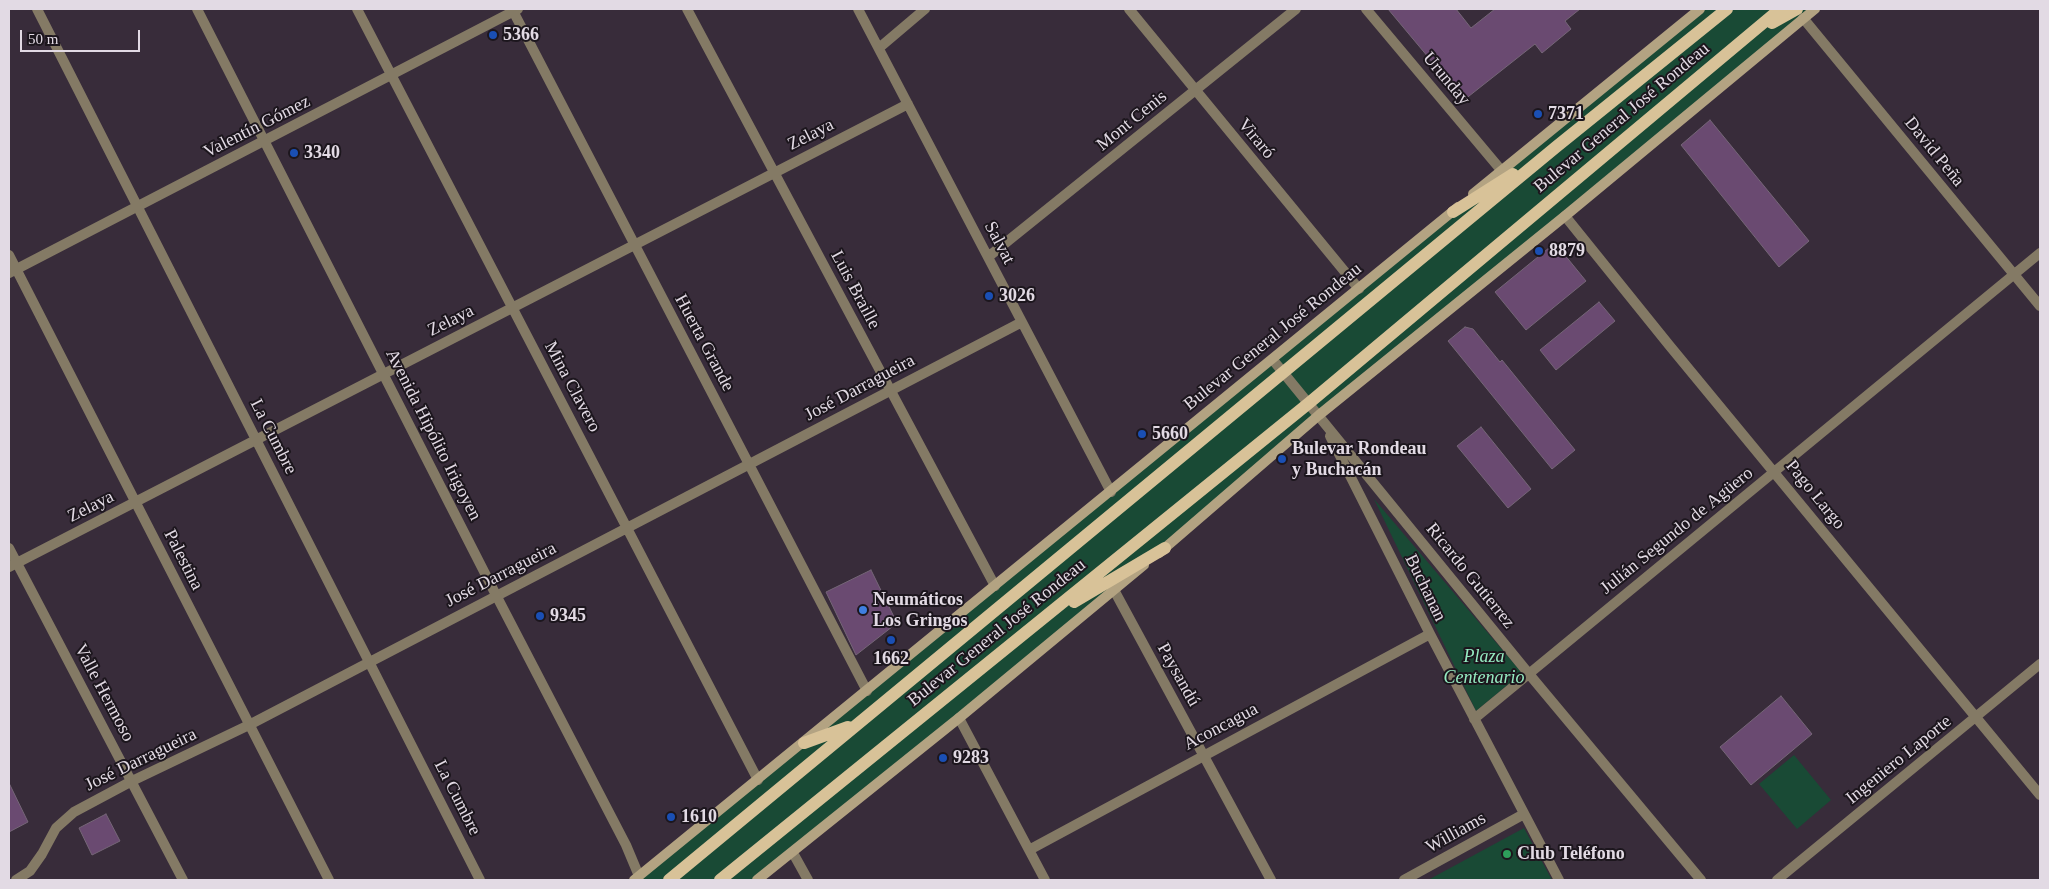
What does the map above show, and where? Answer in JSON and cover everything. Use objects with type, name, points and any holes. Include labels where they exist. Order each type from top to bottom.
[{"type":"main road","name":"Bulevar General José Rondeau","points":[[638,879],[1273,360],[1453,212],[1501,170],[1700,9]]},
{"type":"main road","name":"Bulevar General José Rondeau","points":[[668,880],[1556,147],[1727,9]]},
{"type":"main road","name":"Bulevar General José Rondeau","points":[[720,880],[1309,403],[1780,9]]},
{"type":"main road","points":[[1740,42],[1815,9]]},
{"type":"main road","points":[[757,880],[959,718],[1165,548],[1319,415],[1565,216],[1800,14]]},
{"type":"main road","points":[[1453,212],[1556,147]]},
{"type":"main road","points":[[1037,623],[1165,548]]},
{"type":"main road","points":[[804,744],[858,723]]},
{"type":"street","name":"La Cumbre","points":[[37,9],[480,880]]},
{"type":"street","name":"Avenida Hipólito Irigoyen","points":[[197,9],[496,596],[621,836],[638,879]]},
{"type":"street","name":"Mina Clavero","points":[[357,9],[758,780]]},
{"type":"street","name":"Luis Braille","points":[[687,9],[995,586]]},
{"type":"street","name":"Salvat","points":[[858,9],[1111,492]]},
{"type":"street","points":[[879,48],[925,9]]},
{"type":"street","name":"Viraró","points":[[1129,9],[1359,288]]},
{"type":"street","name":"Mont Cenis","points":[[988,257],[1296,9]]},
{"type":"street","name":"Urunday","points":[[1366,9],[1501,170]]},
{"type":"street","name":"Valentín Gómez","points":[[12,271],[392,76],[515,10]]},
{"type":"street","name":"Huerta Grande","points":[[515,10],[634,245],[867,691]]},
{"type":"street","name":"David Peña","points":[[1800,14],[2040,306]]},
{"type":"street","name":"Zelaya","points":[[13,565],[908,104]]},
{"type":"street","name":"Pago Largo","points":[[1565,216],[2040,795]]},
{"type":"street","name":"Julián Segundo de Agüero","points":[[1474,719],[2040,253]]},
{"type":"street","name":"Palestina","points":[[9,255],[12,271],[135,502],[329,880]]},
{"type":"street","name":"José Darragueira","points":[[16,880],[30,871],[56,828],[74,812],[132,781],[249,725],[1022,322]]},
{"type":"street","name":"Ricardo Gutierrez","points":[[1273,360],[1529,674],[1701,880]]},
{"type":"street","name":"Buchanan","points":[[1319,415],[1430,634],[1559,880]]},
{"type":"street","points":[[1351,476],[1356,470],[1363,469]]},
{"type":"street","name":"Valle Hermoso","points":[[9,548],[13,565],[132,781],[183,880]]},
{"type":"street","name":"Paysandú","points":[[1114,590],[1271,880]]},
{"type":"street","name":"Aconcagua","points":[[1029,850],[1430,634]]},
{"type":"street","name":"Ingeniero Laporte","points":[[1778,880],[2040,664]]},
{"type":"street","points":[[959,718],[1045,880]]},
{"type":"street","name":"Williams","points":[[1404,880],[1524,814]]},
{"type":"street","points":[[793,852],[808,880]]},
{"type":"green space","points":[[1700,9],[1815,9],[757,880],[634,880]]},
{"type":"green space","name":"Plaza Centenario","points":[[1374,499],[1522,673],[1476,711]]},
{"type":"green space","points":[[1794,755],[1831,800],[1797,829],[1759,784]]},
{"type":"green space","name":"Club Teléfono","points":[[1524,828],[1552,880],[1428,880]]},
{"type":"building","points":[[1388,9],[1456,9],[1471,28],[1495,9],[1580,9],[1565,21],[1571,29],[1542,53],[1535,44],[1464,100]]},
{"type":"building","points":[[1710,120],[1809,241],[1779,267],[1681,145]]},
{"type":"building","points":[[1555,243],[1586,281],[1526,330],[1495,292]]},
{"type":"building","points":[[1599,302],[1615,321],[1556,370],[1540,350]]},
{"type":"building","points":[[1465,327],[1473,329],[1500,362],[1502,360],[1575,450],[1552,469],[1448,341]]},
{"type":"building","points":[[1481,427],[1531,489],[1508,508],[1457,446]]},
{"type":"building","points":[[871,570],[897,623],[856,655],[826,592]]},
{"type":"building","points":[[1781,696],[1812,734],[1751,785],[1720,747]]},
{"type":"building","points":[[9,783],[28,822],[9,832]]},
{"type":"building","points":[[106,814],[120,841],[92,855],[79,828]]},
{"type":"place","name":"5366","points":[[493,35]]},
{"type":"place","name":"7371","points":[[1538,114]]},
{"type":"place","name":"3340","points":[[294,153]]},
{"type":"place","name":"8879","points":[[1539,251]]},
{"type":"place","name":"3026","points":[[989,296]]},
{"type":"place","name":"5660","points":[[1142,434]]},
{"type":"place","name":"Bulevar Rondeau y Buchacán","points":[[1282,459]]},
{"type":"place","name":"Neumáticos Los Gringos","points":[[863,610]]},
{"type":"place","name":"9345","points":[[540,616]]},
{"type":"place","name":"1662","points":[[891,640]]},
{"type":"place","name":"9283","points":[[943,758]]},
{"type":"place","name":"1610","points":[[671,817]]},
{"type":"place","name":"Club Teléfono","points":[[1507,854]]}]
